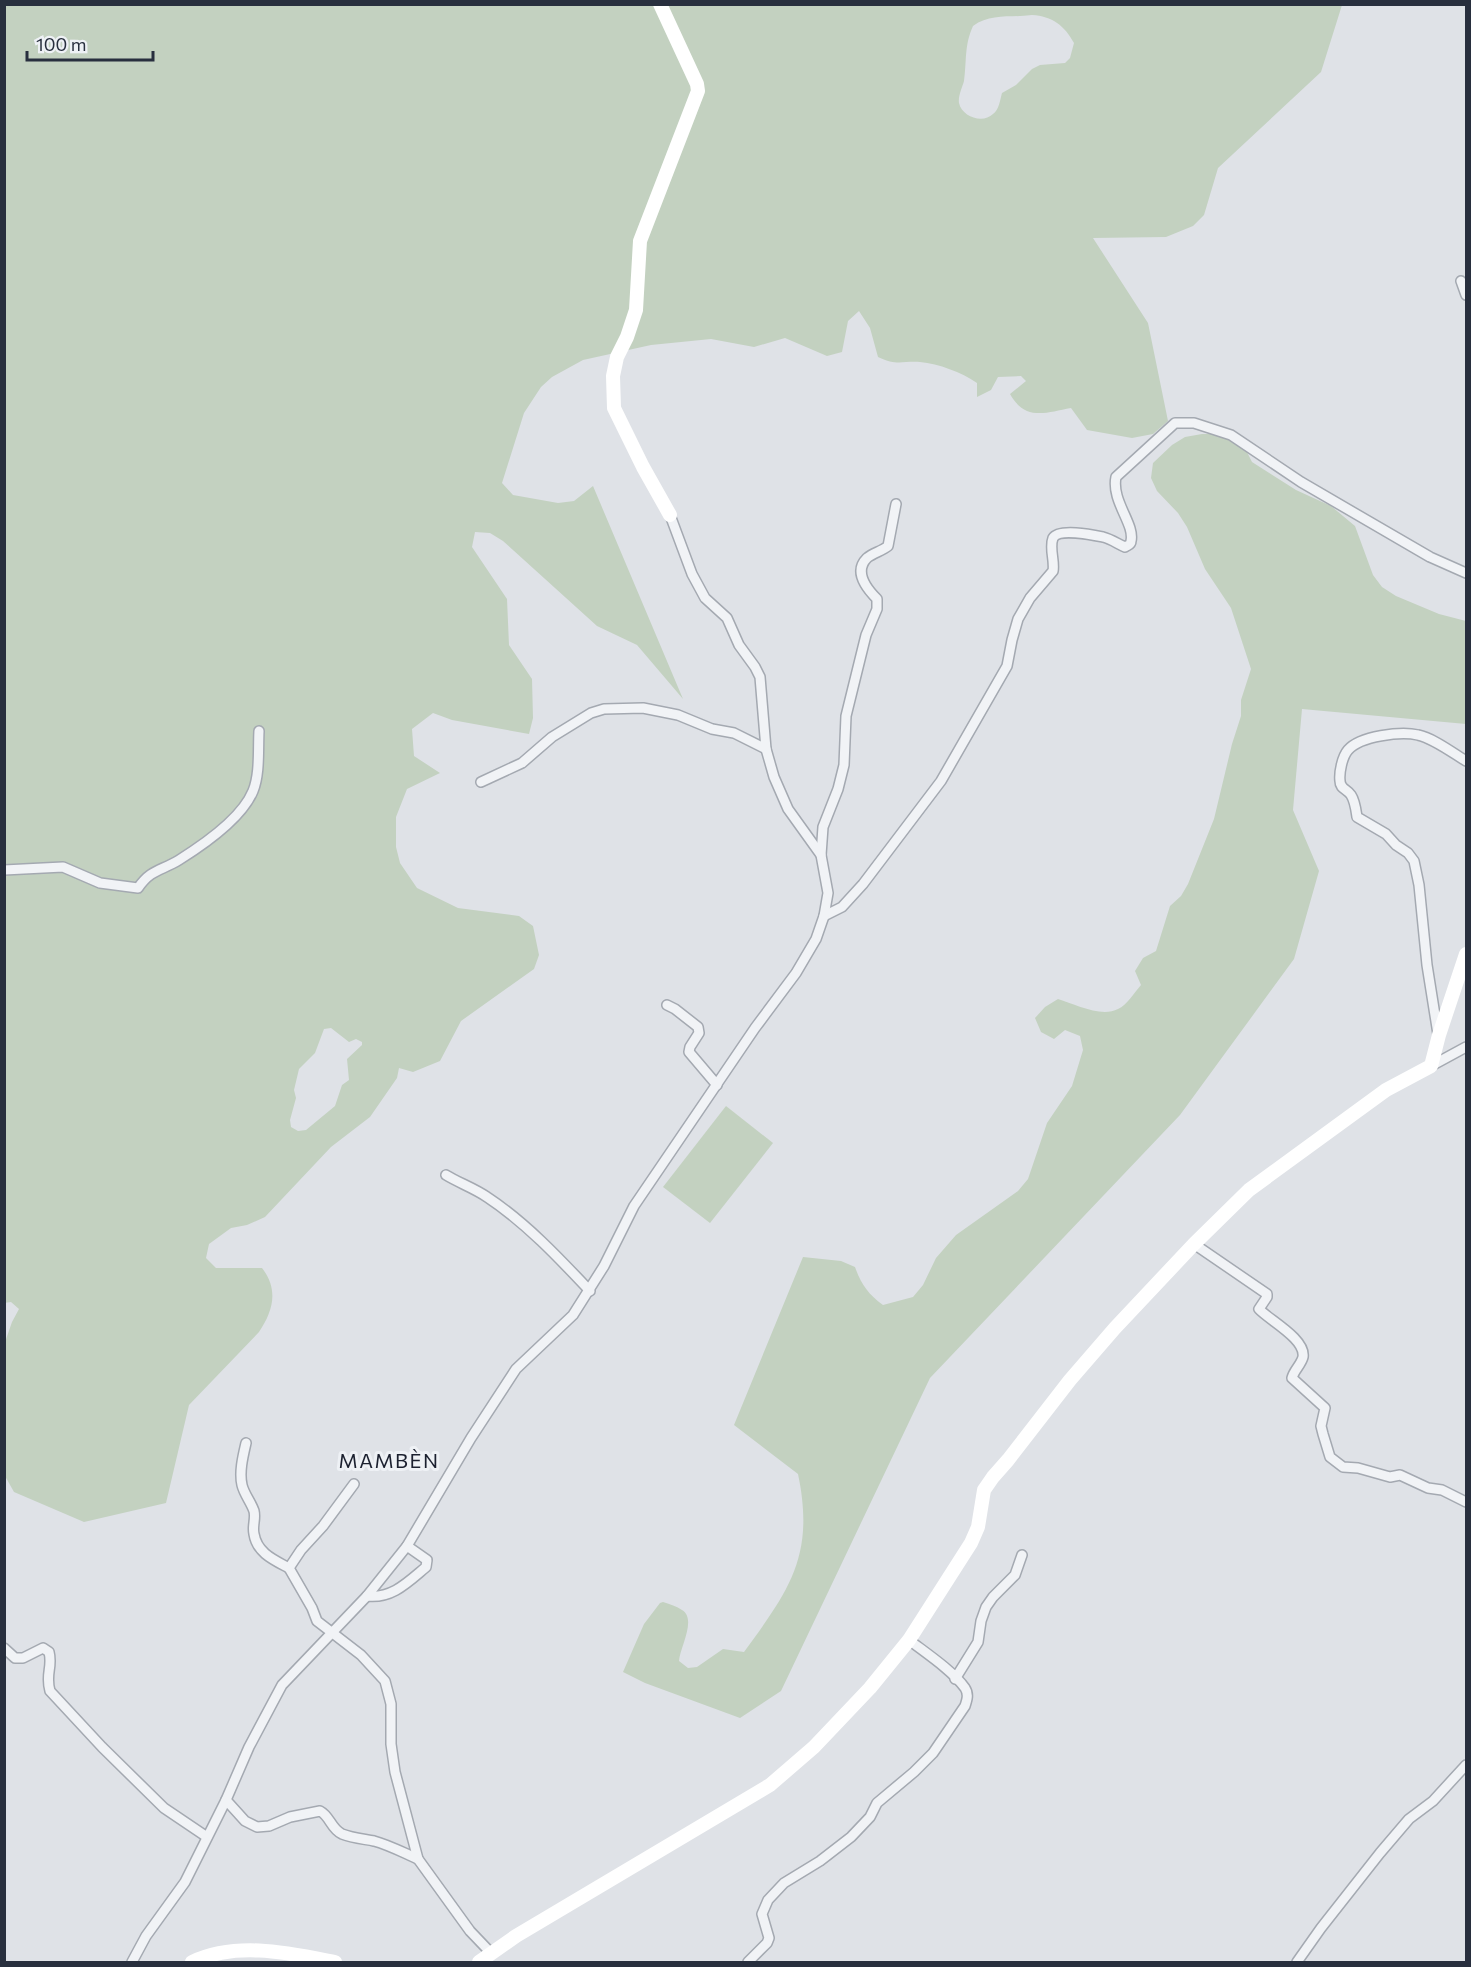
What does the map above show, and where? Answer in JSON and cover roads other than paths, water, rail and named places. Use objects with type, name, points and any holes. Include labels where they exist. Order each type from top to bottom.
[{"type":"street","points":[[660,4],[697,84],[698,91],[640,241],[636,310],[617,357],[613,376],[614,408],[670,515],[692,574],[705,598],[727,618],[739,645],[760,677],[766,749],[774,777],[788,809],[821,855]]},
{"type":"street","points":[[1461,281],[1467,295]]},
{"type":"street","points":[[824,916],[842,907],[863,884],[941,781],[1007,666],[1018,619],[1030,598],[1053,571],[1052,542],[1055,536],[1059,533],[1104,537],[1125,547],[1129,546],[1131,533],[1117,498],[1114,485],[1116,477],[1175,423],[1194,423],[1232,435],[1300,482],[1430,556],[1467,573]]},
{"type":"street","points":[[132,1962],[146,1936],[185,1882],[226,1800],[249,1747],[282,1684],[367,1596],[406,1546],[516,1369],[573,1315],[590,1291],[634,1206],[816,939],[824,916],[828,893],[821,855],[823,826],[838,789],[844,765],[844,729],[848,706],[866,635],[877,609],[877,599],[866,588],[862,579],[862,568],[867,558],[888,546],[896,504]]},
{"type":"street","points":[[481,782],[522,764],[552,737],[591,713],[604,709],[643,708],[678,715],[712,729],[734,733],[766,749]]},
{"type":"street","points":[[4,870],[63,867],[100,883],[138,888],[147,875],[176,861],[209,839],[247,803],[254,790],[256,779],[259,731]]},
{"type":"street","points":[[1438,1035],[1414,861],[1386,834],[1358,817],[1352,797],[1341,787],[1340,781],[1343,759],[1348,750],[1360,742],[1382,736],[1417,734],[1467,761]]},
{"type":"street","points":[[1431,1066],[1438,1035],[1467,954]]},
{"type":"street","points":[[667,1005],[700,1030],[689,1052],[717,1085]]},
{"type":"street","points":[[478,1962],[770,1785],[814,1747],[909,1640],[971,1543],[978,1527],[984,1490],[1070,1380],[1115,1328],[1194,1244],[1249,1190],[1386,1090],[1467,1047]]},
{"type":"street","points":[[446,1175],[499,1206],[563,1263],[590,1291]]},
{"type":"street","points":[[1194,1244],[1267,1294],[1259,1309],[1296,1340],[1302,1352],[1303,1357],[1292,1378],[1324,1408],[1322,1426],[1330,1457],[1343,1467],[1358,1468],[1390,1478],[1400,1475],[1467,1502]]},
{"type":"street","points":[[246,1443],[242,1486],[256,1519],[253,1532],[256,1543],[270,1558],[289,1568],[317,1621],[373,1666],[385,1681],[391,1704],[391,1744],[395,1772],[418,1859],[470,1931],[490,1953]]},
{"type":"street","points":[[289,1568],[354,1484]]},
{"type":"street","points":[[367,1596],[379,1598],[393,1592],[426,1567],[427,1560],[406,1546]]},
{"type":"street","points":[[955,1679],[978,1642],[981,1621],[987,1607],[993,1597],[1016,1575],[1022,1555]]},
{"type":"street","points":[[748,1962],[769,1938],[762,1914],[768,1900],[784,1883],[820,1861],[851,1837],[870,1817],[877,1803],[914,1773],[946,1736],[965,1707],[968,1698],[966,1689],[909,1640]]},
{"type":"street","points":[[4,1648],[15,1658],[23,1658],[43,1648],[49,1652],[51,1660],[47,1680],[50,1691],[102,1747],[164,1808],[207,1837]]},
{"type":"street","points":[[1297,1962],[1321,1928],[1409,1819],[1433,1801],[1467,1765]]},
{"type":"street","points":[[226,1800],[245,1821],[257,1827],[320,1811],[326,1814],[331,1824],[344,1835],[376,1842],[418,1859]]},
{"type":"street","points":[[192,1962],[219,1954],[258,1950],[292,1953],[335,1962]]},
{"type":"district","name":"MAMBÈN","points":[[389,1461]]}]
